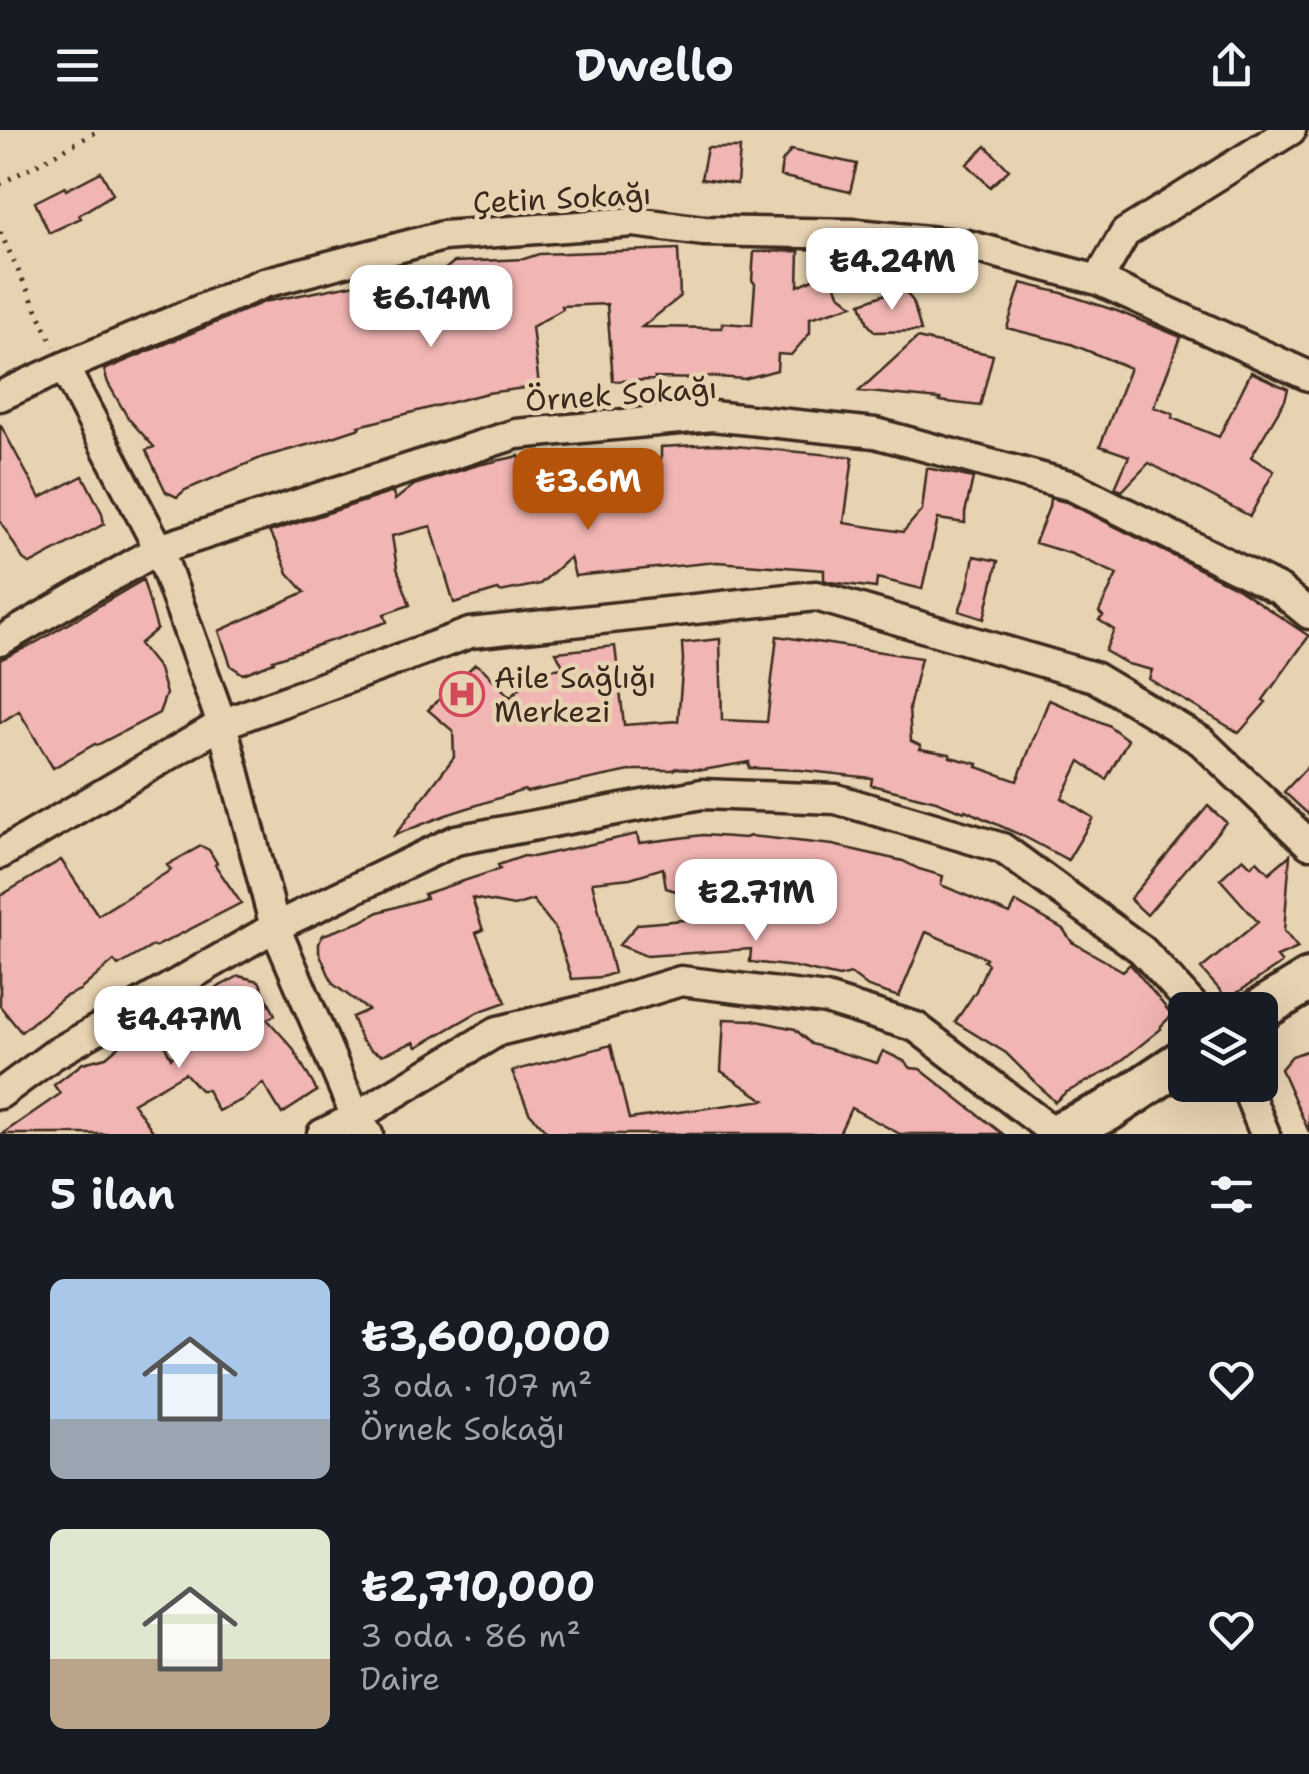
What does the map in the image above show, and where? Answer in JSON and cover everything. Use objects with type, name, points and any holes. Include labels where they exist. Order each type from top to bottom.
[{"type":"main road","points":[[1278,999],[1309,980]]},
{"type":"main road","points":[[1056,1134],[1108,1111],[1168,1070]]},
{"type":"street","points":[[1098,280],[1126,233],[1291,130]]},
{"type":"street","name":"Çetin Sokağı","points":[[0,396],[264,284],[443,236],[634,222],[704,230],[858,234],[967,245],[1098,280],[1309,376]]},
{"type":"street","points":[[64,367],[160,549],[222,724],[276,927],[362,1126]]},
{"type":"street","name":"Örnek Sokağı","points":[[0,641],[160,549],[516,434],[712,416],[876,433],[1072,486],[1280,590],[1309,614]]},
{"type":"street","points":[[0,854],[222,724],[470,633],[816,596],[1094,677],[1201,741],[1309,844]]},
{"type":"street","points":[[0,1094],[53,1055],[276,927],[456,840],[702,794],[836,799],[1002,848],[1142,950],[1181,992]]},
{"type":"street","points":[[322,1134],[362,1126],[498,1031],[681,981],[826,999],[916,1028],[1056,1134]]},
{"type":"street","points":[[1253,1102],[1265,1134]]},
{"type":"path","points":[[0,184],[100,130]]},
{"type":"path","points":[[0,232],[64,367]]},
{"type":"building","points":[[986,146],[1009,170],[990,187],[967,164]]},
{"type":"building","points":[[707,148],[740,148],[737,184],[701,179]]},
{"type":"building","points":[[791,150],[857,164],[850,192],[780,176],[782,162]]},
{"type":"building","points":[[101,172],[113,194],[79,215],[81,218],[49,233],[35,202]]},
{"type":"building","points":[[678,249],[680,297],[642,327],[752,325],[754,252],[799,251],[798,286],[832,274],[839,294],[853,305],[810,318],[810,333],[791,355],[778,354],[777,370],[744,379],[705,376],[613,381],[607,304],[562,306],[563,309],[532,327],[539,386],[487,393],[359,426],[263,457],[177,497],[166,492],[146,450],[154,447],[128,418],[104,370],[264,302],[356,284],[372,277],[422,268],[425,285],[454,262],[524,259],[539,254]]},
{"type":"building","points":[[1021,283],[1117,311],[1181,337],[1154,407],[1219,437],[1251,372],[1288,389],[1251,457],[1274,471],[1250,516],[1149,463],[1122,491],[1115,488],[1129,456],[1100,446],[1130,368],[1071,344],[1007,328]]},
{"type":"building","points":[[902,288],[913,301],[921,331],[875,332],[861,303]]},
{"type":"building","points":[[917,338],[993,355],[980,406],[859,391]]},
{"type":"building","points":[[0,424],[40,498],[83,476],[104,524],[30,564],[23,559],[0,521]]},
{"type":"building","points":[[714,444],[853,457],[844,523],[903,532],[922,510],[927,468],[973,478],[965,523],[938,519],[922,589],[877,578],[876,588],[830,582],[824,580],[824,570],[717,562],[575,576],[570,557],[540,584],[498,590],[454,603],[431,526],[392,536],[397,568],[410,605],[384,614],[387,622],[243,674],[231,666],[219,631],[305,592],[288,573],[269,532],[393,492],[395,500],[414,485],[519,456],[523,466],[565,461],[583,466],[608,457],[661,459],[661,447]]},
{"type":"building","points":[[1050,498],[1066,502],[1237,588],[1309,636],[1263,700],[1266,702],[1239,733],[1149,679],[1152,670],[1128,664],[1105,651],[1114,630],[1099,620],[1103,616],[1099,612],[1117,574],[1035,543]]},
{"type":"building","points":[[974,556],[998,561],[984,619],[959,611]]},
{"type":"building","points":[[143,580],[157,629],[139,644],[159,669],[166,694],[159,713],[53,768],[19,711],[0,723],[0,660]]},
{"type":"building","points":[[777,636],[921,658],[909,708],[911,741],[920,749],[950,754],[1017,781],[1049,700],[1108,725],[1128,740],[1106,779],[1080,761],[1062,798],[1093,818],[1068,860],[965,810],[871,785],[872,778],[749,768],[749,762],[703,770],[635,770],[524,790],[395,835],[454,757],[453,731],[428,710],[475,664],[510,697],[539,671],[564,668],[556,652],[615,646],[624,725],[678,721],[682,643],[720,639],[722,720],[767,722]]},
{"type":"building","points":[[1309,765],[1309,815],[1284,792]]},
{"type":"building","points":[[1208,806],[1226,822],[1147,915],[1130,899]]},
{"type":"building","points":[[637,834],[639,843],[703,835],[750,836],[833,845],[903,861],[943,876],[941,885],[1010,914],[1016,902],[1063,929],[1072,942],[1123,971],[1130,964],[1168,1010],[1168,1019],[1111,1069],[1055,1102],[1006,1053],[955,1022],[976,991],[988,964],[986,958],[926,932],[899,997],[868,987],[851,974],[839,977],[750,962],[751,949],[646,956],[619,945],[638,924],[751,914],[666,888],[663,868],[630,878],[592,882],[614,973],[602,977],[572,979],[555,928],[533,900],[514,906],[472,898],[483,930],[476,933],[506,1002],[478,1012],[417,1047],[414,1042],[382,1055],[371,1050],[361,1040],[352,1017],[368,1010],[333,984],[319,952],[323,935],[426,898],[424,894],[500,869],[498,865]]},
{"type":"building","points":[[201,846],[209,850],[241,903],[118,966],[114,961],[21,1032],[0,1006],[0,896],[61,860],[98,915],[171,870],[167,865]]},
{"type":"building","points":[[1290,855],[1284,931],[1298,948],[1277,957],[1282,963],[1238,992],[1222,992],[1201,969],[1258,922],[1220,879],[1243,858],[1251,866],[1257,861],[1269,873]]},
{"type":"building","points":[[239,976],[259,981],[275,1015],[267,1019],[292,1047],[317,1091],[282,1114],[263,1083],[244,1099],[218,1111],[207,1090],[200,1090],[185,1073],[133,1103],[155,1134],[2,1134],[60,1094],[54,1085],[83,1063],[106,1057],[125,1041],[155,1026],[171,1058],[228,1019],[211,993]]},
{"type":"building","points":[[724,1019],[753,1020],[795,1029],[811,1044],[877,1063],[883,1051],[911,1068],[920,1069],[1003,1134],[900,1134],[851,1108],[839,1134],[549,1134],[529,1112],[512,1071],[611,1045],[629,1119],[764,1100],[721,1071]]},
{"type":"building","points":[[1309,1050],[1309,1132],[1281,1069],[1292,1056]]},
{"type":"place","name":"Aile Sağlığı Merkezi","points":[[462,694]]}]
